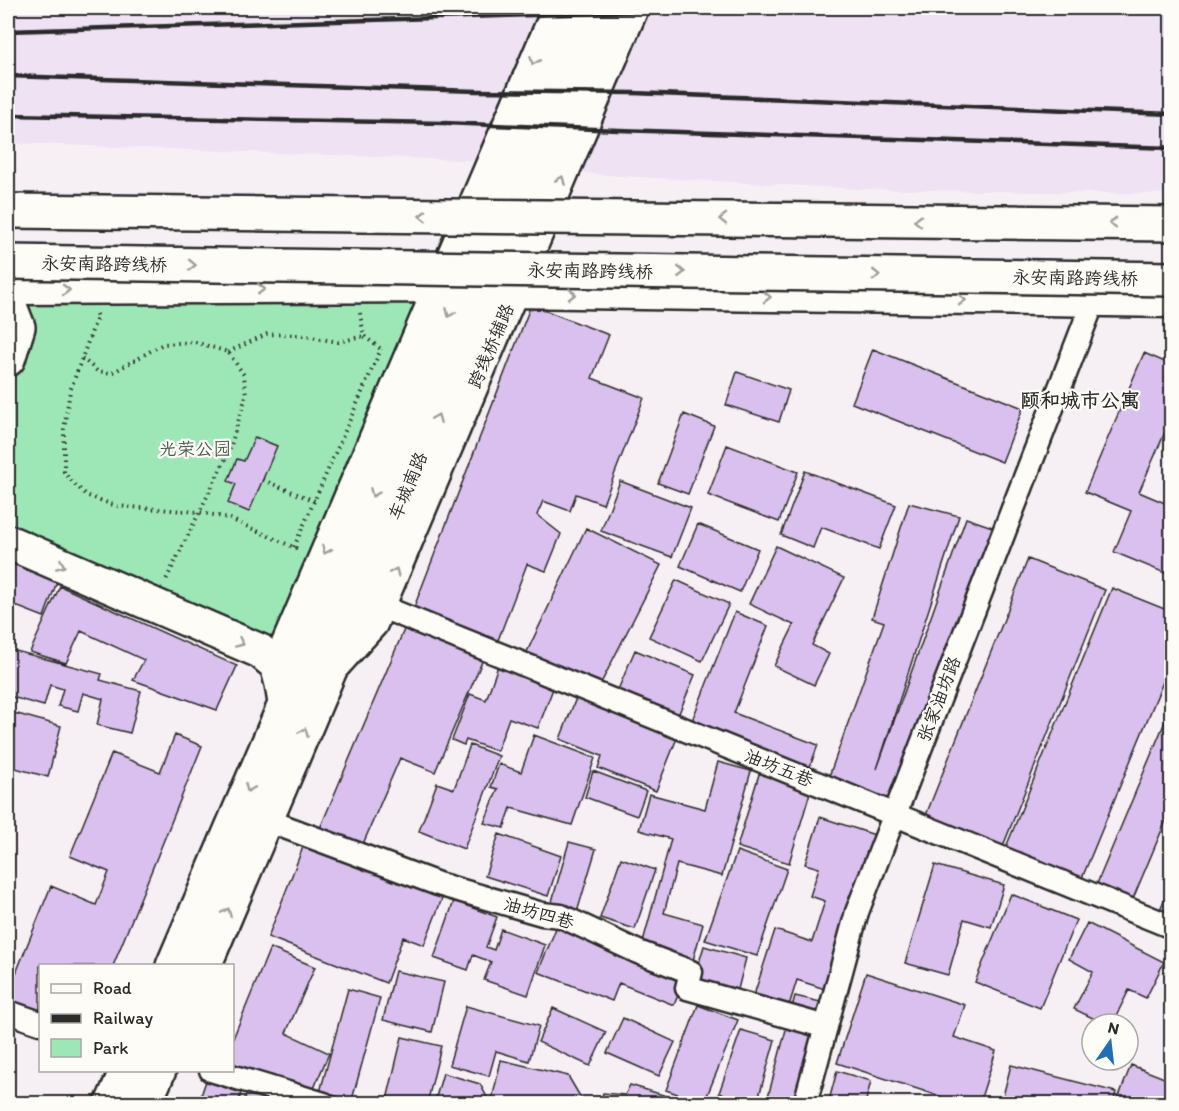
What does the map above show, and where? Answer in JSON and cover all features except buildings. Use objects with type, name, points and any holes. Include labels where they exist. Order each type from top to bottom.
[{"type":"main road","name":"车城南路","points":[[174,964],[578,8]]},
{"type":"main road","name":"车城南路","points":[[205,964],[613,8]]},
{"type":"main road","points":[[8,211],[1172,224]]},
{"type":"main road","name":"永安南路跨线桥","points":[[8,262],[1172,279]]},
{"type":"main road","points":[[8,307],[18,327],[8,359]]},
{"type":"main road","points":[[8,542],[260,651],[277,665],[285,703]]},
{"type":"main road","points":[[112,1104],[127,1072]]},
{"type":"main road","points":[[144,1104],[159,1072]]},
{"type":"street","points":[[277,665],[342,512],[394,355],[438,288],[557,8]]},
{"type":"street","name":"跨线桥辅路","points":[[330,673],[373,624],[634,8]]},
{"type":"street","points":[[8,290],[438,288]]},
{"type":"street","points":[[513,293],[1172,303]]},
{"type":"street","name":"张家油坊路","points":[[805,1104],[857,912],[1093,302]]},
{"type":"street","name":"油坊五巷","points":[[387,609],[1172,927]]},
{"type":"street","name":"油坊四巷","points":[[266,820],[438,884],[542,914],[561,916],[638,952],[691,972],[687,988],[826,1027]]},
{"type":"street","points":[[8,1012],[39,1023]]},
{"type":"street","points":[[214,1072],[324,1104]]},
{"type":"path","points":[[361,288],[359,307],[364,336]]},
{"type":"path","points":[[92,289],[97,317],[70,391],[64,429],[64,472],[75,485],[88,496],[116,506],[199,512],[228,518],[322,560]]},
{"type":"path","points":[[228,352],[267,334],[300,335],[338,342],[364,336],[394,355],[314,501],[294,548]]},
{"type":"path","points":[[82,357],[97,371],[112,373],[163,344],[195,342],[228,352],[244,375],[246,396],[229,452],[154,605]]},
{"type":"path","points":[[263,480],[342,512]]},
{"type":"shaded area","points":[[8,8],[1171,8],[1171,194],[858,189],[604,175],[488,161],[8,143]]},
{"type":"green space","name":"光荣公园","points":[[438,288],[277,665],[8,542],[8,290]]},
{"type":"railway","points":[[8,31],[829,8]]},
{"type":"railway","points":[[8,76],[477,91],[633,93],[1172,114]]},
{"type":"railway","points":[[8,115],[444,123],[1172,148]]},
{"type":"district","name":"颐和城市公寓","points":[[1080,400]]}]
